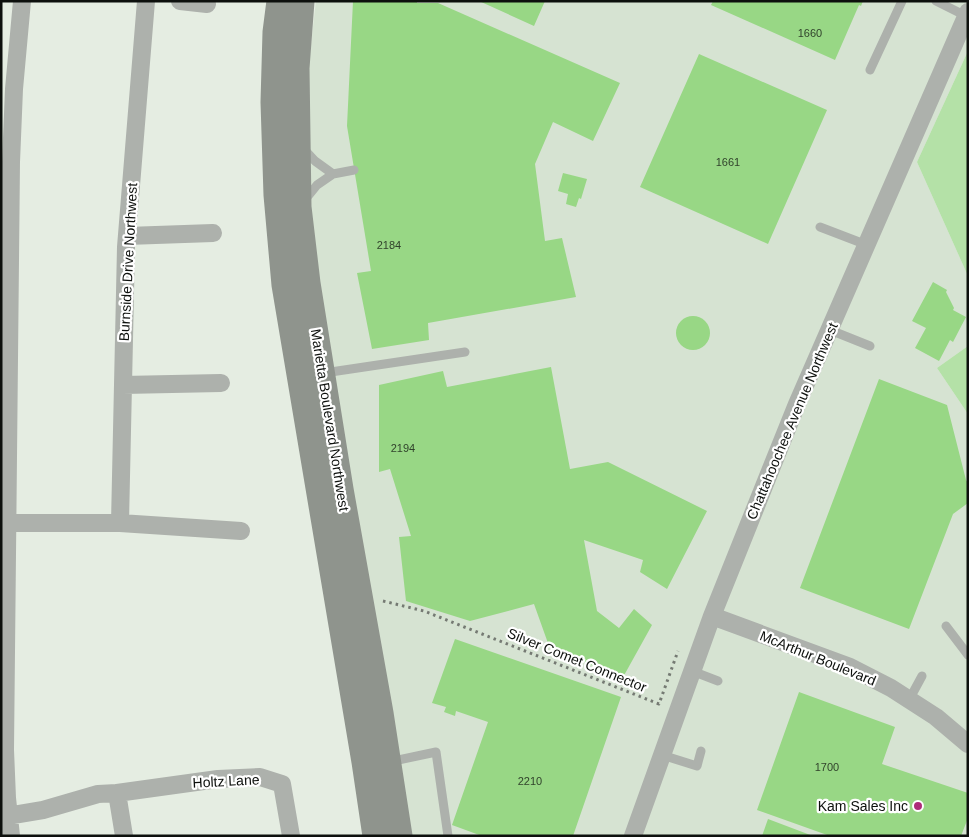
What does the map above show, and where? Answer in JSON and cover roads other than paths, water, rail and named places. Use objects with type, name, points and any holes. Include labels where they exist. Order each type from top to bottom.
[{"type":"main road","points":[[280,1],[275,32],[273,102],[276,194],[284,285],[311,374],[375,836]]},
{"type":"main road","name":"Marietta Boulevard Northwest","points":[[302,1],[297,68],[297,143],[299,207],[308,283],[311,374],[341,489],[400,836]]},
{"type":"street","points":[[11,836],[5,817],[5,297],[11,162],[7,122],[14,89],[22,1]]},
{"type":"street","name":"Burnside Drive Northwest","points":[[120,522],[127,236],[146,1]]},
{"type":"street","points":[[180,1],[207,4]]},
{"type":"street","name":"Chattahoochee Avenue Northwest","points":[[633,836],[712,616],[798,404],[967,14]]},
{"type":"street","points":[[127,236],[213,233]]},
{"type":"street","points":[[123,386],[221,383]]},
{"type":"street","points":[[4,523],[120,522],[241,530]]},
{"type":"street","name":"McArthur Boulevard","points":[[712,616],[850,667],[891,688],[936,717],[968,744]]},
{"type":"street","name":"Holtz Lane","points":[[5,817],[44,810],[98,794],[218,779],[260,777],[282,784],[291,836]]},
{"type":"street","points":[[117,793],[124,836]]},
{"type":"lane","points":[[870,70],[902,1]]},
{"type":"lane","points":[[936,1],[967,14]]},
{"type":"lane","points":[[297,143],[315,161],[333,174]]},
{"type":"lane","points":[[299,207],[317,185],[333,174],[354,170]]},
{"type":"lane","points":[[820,227],[866,246]]},
{"type":"lane","points":[[830,330],[870,346]]},
{"type":"lane","points":[[311,374],[465,352]]},
{"type":"lane","points":[[946,626],[968,655]]},
{"type":"lane","points":[[692,671],[718,681]]},
{"type":"lane","points":[[909,700],[922,676]]},
{"type":"lane","points":[[662,755],[696,766],[701,751]]},
{"type":"lane","points":[[389,763],[436,752],[448,836]]},
{"type":"place","name":"Kam Sales Inc","points":[[918,806]]}]
